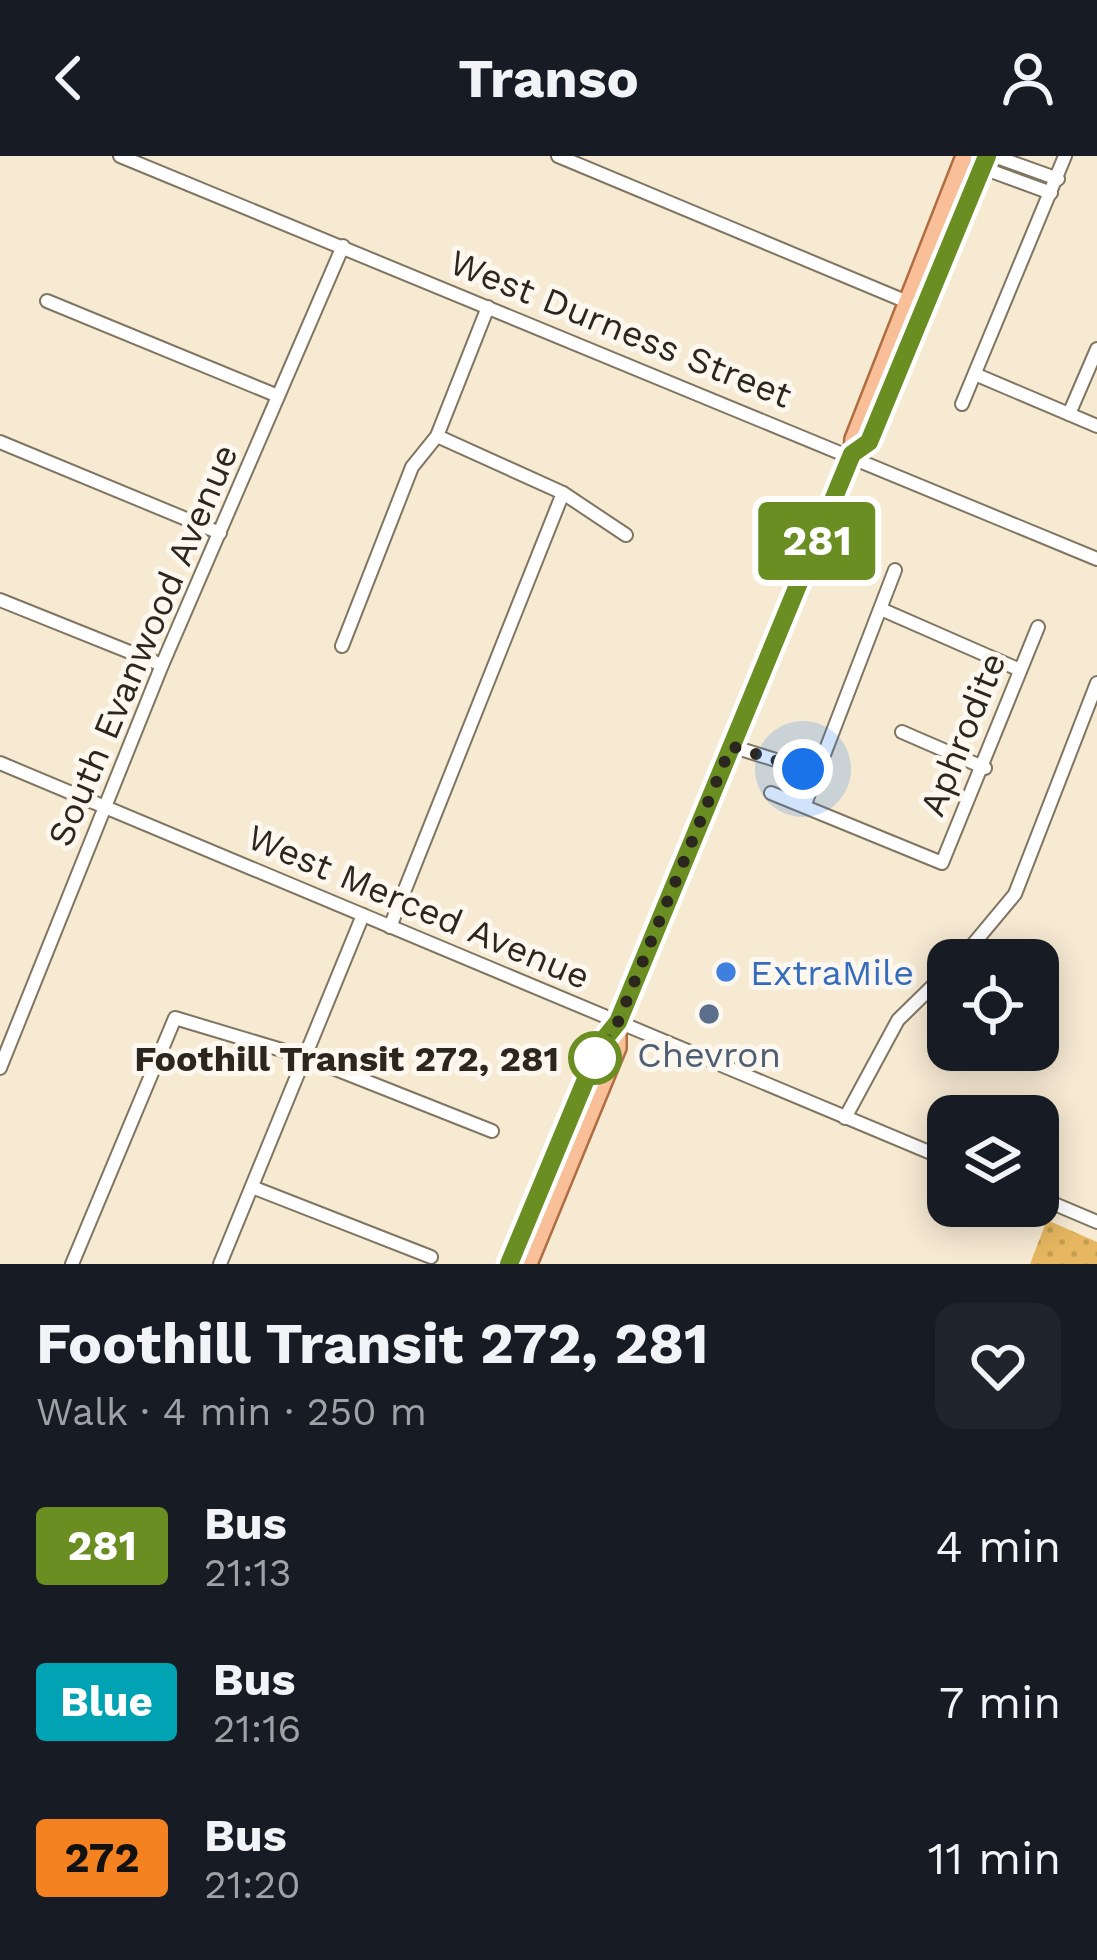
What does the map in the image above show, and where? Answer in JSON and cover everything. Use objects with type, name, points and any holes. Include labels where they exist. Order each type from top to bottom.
[{"type":"main road","points":[[509,1264],[601,1043],[618,1022],[852,454],[853,440],[905,301],[964,156]]},
{"type":"main road","points":[[852,454],[869,442],[982,158]]},
{"type":"main road","points":[[529,1264],[618,1048],[618,1022]]},
{"type":"street","name":"West Durness Street","points":[[120,156],[852,454],[1097,559]]},
{"type":"street","points":[[558,156],[905,301]]},
{"type":"street","points":[[962,404],[1065,156]]},
{"type":"street","points":[[982,158],[997,157],[1058,178]]},
{"type":"street","points":[[982,158],[992,171],[1052,193]]},
{"type":"street","name":"South Evanwood Avenue","points":[[0,1068],[163,665],[343,246]]},
{"type":"street","points":[[47,301],[278,396]]},
{"type":"street","points":[[342,646],[412,466],[437,436],[488,307]]},
{"type":"street","points":[[1069,414],[1097,349]]},
{"type":"street","points":[[977,375],[1097,426]]},
{"type":"street","points":[[437,436],[563,493],[626,535]]},
{"type":"street","points":[[0,442],[220,533]]},
{"type":"street","points":[[390,927],[563,493]]},
{"type":"street","points":[[771,793],[805,804],[895,569]]},
{"type":"street","points":[[0,600],[163,665]]},
{"type":"street","points":[[883,610],[1020,670]]},
{"type":"street","name":"Aphrodite","points":[[805,804],[942,863],[985,768],[1038,627]]},
{"type":"street","points":[[978,939],[1015,894],[1097,682]]},
{"type":"street","points":[[902,732],[985,768]]},
{"type":"street","points":[[731,746],[817,773]]},
{"type":"street","name":"West Merced Avenue","points":[[0,764],[927,1152]]},
{"type":"street","points":[[220,1264],[363,915]]},
{"type":"street","points":[[844,1118],[898,1020],[927,992]]},
{"type":"street","points":[[72,1264],[175,1018],[305,1057],[492,1131]]},
{"type":"street","points":[[252,1187],[431,1257]]},
{"type":"street","points":[[1059,1206],[1097,1222]]},
{"type":"shaded area","points":[[1059,1225],[1097,1242],[1097,1264],[1030,1264],[1044,1227]]},
{"type":"bus line","name":"281","points":[[509,1264],[601,1043],[618,1022],[852,454],[869,442],[987,156]]},
{"type":"place","name":"ExtraMile","points":[[726,972]]},
{"type":"place","name":"Chevron","points":[[709,1014]]},
{"type":"place","name":"Foothill Transit 272, 281","points":[[595,1058]]},
{"type":"route","points":[[595,1058],[618,1022],[731,746],[803,769]]}]
